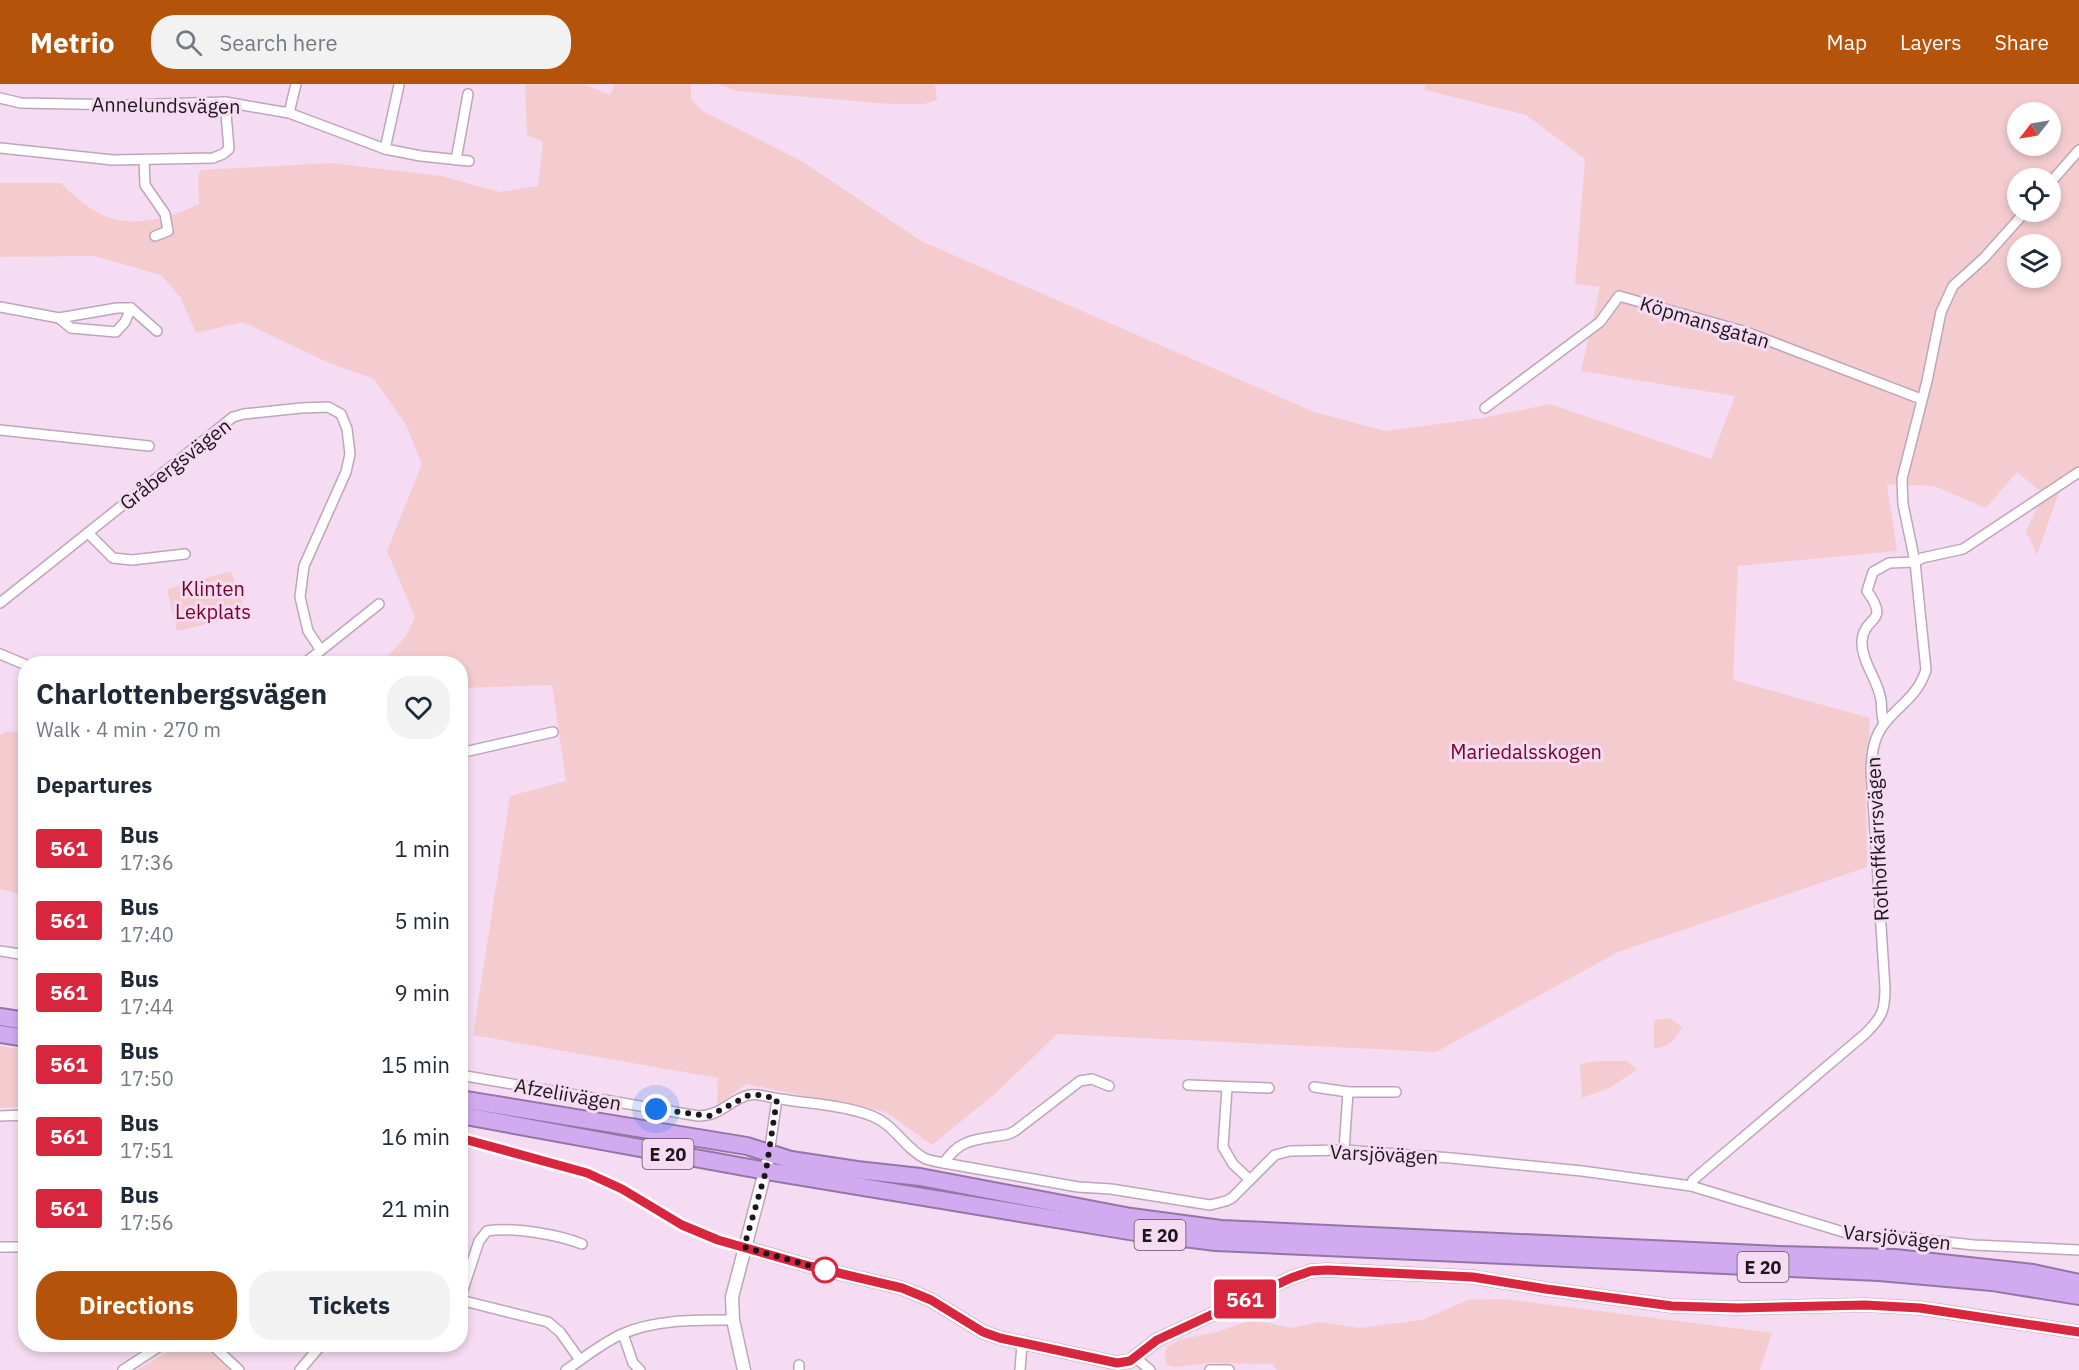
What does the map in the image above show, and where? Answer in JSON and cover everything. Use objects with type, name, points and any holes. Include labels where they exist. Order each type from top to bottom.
[{"type":"highway","points":[[0,1017],[18,1020]]},
{"type":"highway","points":[[0,1034],[18,1037]]},
{"type":"highway","name":"E 20","points":[[468,1100],[736,1144],[769,1154],[857,1170],[921,1177],[1185,1225],[1444,1246],[1879,1272],[1992,1282],[2079,1296]]},
{"type":"highway","name":"E 20","points":[[468,1116],[766,1171],[1135,1232],[1193,1239],[1895,1258],[2033,1273],[2079,1283]]},
{"type":"street","points":[[289,113],[296,84]]},
{"type":"street","points":[[385,149],[399,85]]},
{"type":"street","points":[[456,160],[468,94]]},
{"type":"street","name":"Annelundsvägen","points":[[0,98],[21,103],[125,105],[225,102],[289,113],[385,149],[421,156],[469,161]]},
{"type":"street","points":[[0,148],[113,160],[213,158],[229,149],[225,102]]},
{"type":"street","points":[[2061,170],[2079,150]]},
{"type":"street","points":[[144,160],[145,185],[165,214],[168,231],[155,236]]},
{"type":"street","name":"Rothoffkärrsvägen","points":[[1691,1186],[1693,1180],[1865,1034],[1877,1022],[1883,1011],[1885,989],[1871,768],[1873,747],[1884,723],[1917,690],[1926,670],[1915,562],[1903,504],[1902,479],[1920,413],[1921,399],[1927,381],[1941,312],[1953,286],[1984,258],[2016,222]]},
{"type":"street","name":"Köpmansgatan","points":[[1485,408],[1600,322],[1618,296],[1746,332],[1921,399]]},
{"type":"street","points":[[0,307],[60,318],[117,308],[131,308],[156,331]]},
{"type":"street","points":[[60,318],[71,328],[116,332],[125,322],[131,308]]},
{"type":"street","name":"Gråbergsvägen","points":[[0,603],[233,417],[244,414],[328,407],[341,414],[347,429],[350,454],[346,472],[304,566],[300,597],[308,631],[320,650]]},
{"type":"street","points":[[0,430],[150,446]]},
{"type":"street","points":[[1884,723],[1881,699],[1866,664],[1862,639],[1877,615],[1877,606],[1867,591],[1873,572],[1889,563],[1915,562],[1971,545],[2034,500],[2079,472]]},
{"type":"street","points":[[87,533],[113,558],[132,560],[185,554]]},
{"type":"street","points":[[313,656],[379,604]]},
{"type":"street","points":[[0,654],[18,662]]},
{"type":"street","points":[[468,751],[553,732]]},
{"type":"street","points":[[0,951],[18,954]]},
{"type":"street","name":"Afzeliivägen","points":[[468,1076],[698,1116],[709,1116],[719,1112],[749,1095],[777,1099]]},
{"type":"street","points":[[944,1163],[956,1147],[964,1143],[1015,1131],[1080,1081],[1092,1079],[1109,1086]]},
{"type":"street","points":[[1188,1085],[1269,1088]]},
{"type":"street","points":[[1314,1087],[1348,1092],[1396,1092]]},
{"type":"street","points":[[1227,1088],[1223,1147],[1233,1164],[1250,1180]]},
{"type":"street","points":[[1344,1150],[1348,1092]]},
{"type":"street","points":[[744,1370],[733,1320],[732,1297],[766,1171],[777,1099]]},
{"type":"street","name":"Varsjövägen","points":[[777,1099],[823,1105],[869,1115],[893,1128],[926,1159],[1078,1187],[1111,1189],[1210,1205],[1226,1201],[1275,1155],[1282,1152],[1344,1150],[1582,1171],[1691,1186],[1850,1234],[1974,1245],[2079,1250]]},
{"type":"street","points":[[0,1116],[18,1115]]},
{"type":"street","points":[[468,1140],[587,1173],[622,1189],[682,1225],[718,1240],[809,1266],[902,1288],[931,1300],[983,1332],[1022,1344],[1117,1363],[1130,1361],[1157,1340],[1311,1271],[1456,1275],[1672,1306],[1738,1308],[1865,1305],[1920,1308],[2079,1332]]},
{"type":"street","points":[[468,1275],[479,1241],[487,1231],[500,1229],[556,1236],[582,1244]]},
{"type":"street","points":[[0,1246],[18,1247]]},
{"type":"street","points":[[468,1301],[548,1322],[560,1332],[580,1360]]},
{"type":"street","points":[[566,1370],[622,1334],[642,1327],[676,1322],[733,1320]]},
{"type":"street","points":[[622,1334],[633,1363],[640,1370]]},
{"type":"street","points":[[1020,1370],[1022,1344]]},
{"type":"street","points":[[123,1370],[151,1352]]},
{"type":"street","points":[[220,1352],[239,1370]]},
{"type":"street","points":[[300,1370],[315,1352]]},
{"type":"street","points":[[1136,1358],[1150,1370]]},
{"type":"street","points":[[1210,1370],[1229,1370]]},
{"type":"green space","name":"Mariedalsskogen","points":[[525,84],[583,84],[610,95],[615,84],[691,84],[691,99],[701,110],[803,162],[921,241],[1314,412],[1386,431],[1483,418],[1550,404],[1711,459],[1735,396],[1581,371],[1600,287],[1575,284],[1585,159],[1526,115],[1425,90],[1425,84],[2079,84],[2079,478],[2059,492],[2037,555],[2026,531],[2044,494],[2017,472],[1986,508],[1934,486],[1887,484],[1897,551],[1738,566],[1733,680],[1870,718],[1866,788],[1867,867],[1618,952],[1436,1052],[1057,1034],[996,1093],[932,1145],[886,1112],[746,1084],[717,1106],[718,1078],[473,1035],[510,796],[566,781],[552,685],[468,688],[468,656],[388,656],[406,636],[415,617],[387,551],[422,464],[406,425],[374,379],[327,362],[243,322],[196,333],[181,298],[161,275],[94,256],[0,257],[0,183],[61,183],[97,212],[121,221],[144,221],[167,217],[199,204],[200,170],[332,163],[441,176],[500,192],[538,186],[543,142],[527,135]]},
{"type":"green space","points":[[719,84],[935,84],[937,100],[924,104],[891,104],[736,91]]},
{"type":"green space","name":"Klinten Lekplats","points":[[231,571],[246,615],[177,631],[167,589]]},
{"type":"green space","points":[[8,731],[18,733],[18,893],[0,889],[0,735]]},
{"type":"green space","points":[[1670,1018],[1682,1027],[1680,1032],[1668,1044],[1654,1049],[1654,1020]]},
{"type":"green space","points":[[0,1046],[18,1049],[18,1107],[0,1108]]},
{"type":"green space","points":[[1627,1061],[1637,1070],[1609,1088],[1582,1098],[1580,1064]]},
{"type":"green space","points":[[1505,1299],[1772,1333],[1760,1370],[1277,1370],[1272,1364],[1210,1363],[1176,1367],[1166,1365],[1167,1347],[1179,1340],[1217,1332],[1254,1319],[1290,1328],[1320,1322],[1359,1328],[1422,1320],[1468,1300]]},
{"type":"green space","points":[[167,1352],[210,1352],[230,1370],[137,1370]]},
{"type":"bus line","name":"561","points":[[468,1140],[587,1173],[622,1189],[682,1225],[718,1240],[809,1266],[902,1288],[931,1300],[983,1332],[1022,1344],[1107,1362],[1130,1361],[1157,1340],[1291,1278],[1311,1271],[1327,1270],[1473,1277],[1645,1304],[1672,1306],[1738,1308],[1865,1305],[1920,1308],[2079,1332]]},
{"type":"route","points":[[656,1109],[709,1116],[749,1095],[777,1099],[766,1171],[744,1247],[825,1270]]}]
